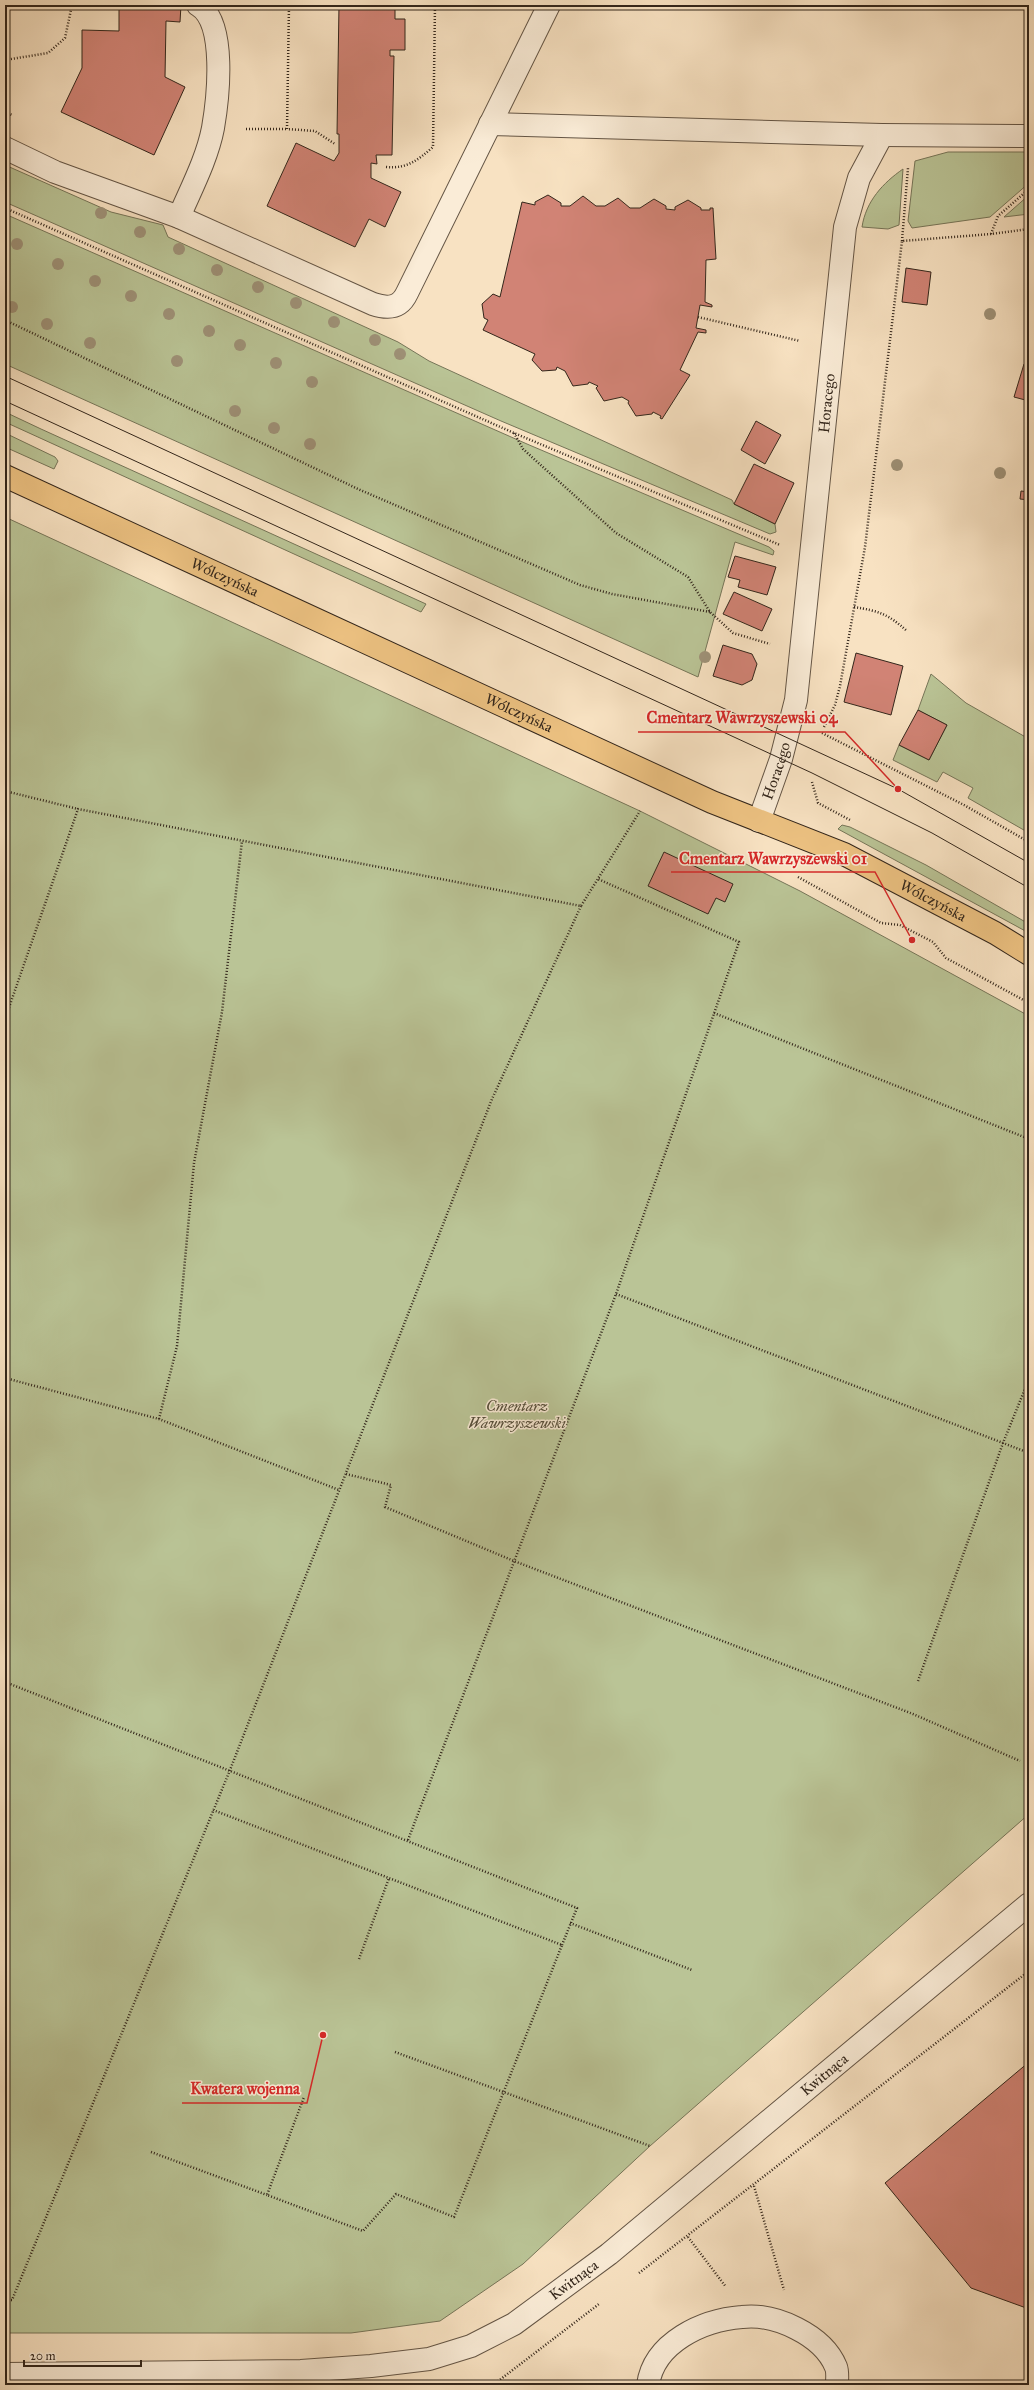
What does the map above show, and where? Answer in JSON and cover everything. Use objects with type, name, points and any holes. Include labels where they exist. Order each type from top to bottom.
[{"type":"main road","name":"Wólczyńska","points":[[5,476],[712,802],[844,854],[995,933],[1029,954]]},
{"type":"street","points":[[179,217],[195,183],[213,129],[219,64],[213,22],[203,8],[198,5]]},
{"type":"street","points":[[5,148],[55,172],[179,217],[373,304],[382,307],[394,307],[403,302],[549,5]]},
{"type":"street","points":[[490,124],[882,135],[1029,136]]},
{"type":"street","name":"Horacego","points":[[759,821],[781,759],[796,700],[845,227],[859,178],[882,135]]},
{"type":"street","name":"Kwitnąca","points":[[5,2374],[301,2378],[371,2366],[428,2359],[470,2346],[514,2324],[609,2254],[1029,1904]]},
{"type":"street","points":[[648,2385],[656,2361],[671,2345],[711,2322],[743,2316],[769,2319],[796,2329],[826,2349],[836,2368],[837,2385]]},
{"type":"path","points":[[5,60],[48,53],[65,38],[72,5]]},
{"type":"path","points":[[289,5],[287,129],[315,131],[335,144]]},
{"type":"path","points":[[386,167],[398,168],[415,162],[433,147],[435,5]]},
{"type":"path","points":[[5,112],[19,118]]},
{"type":"path","points":[[819,737],[835,705],[840,686],[865,547],[902,241],[911,135]]},
{"type":"path","points":[[991,234],[998,216],[1029,189]]},
{"type":"path","points":[[5,208],[514,432],[784,546]]},
{"type":"path","points":[[902,241],[991,234],[1029,229]]},
{"type":"path","points":[[698,317],[803,342]]},
{"type":"path","points":[[5,320],[358,489],[580,585],[612,594],[710,612]]},
{"type":"path","points":[[514,432],[523,450],[616,533],[688,577],[710,612],[733,633],[772,645]]},
{"type":"path","points":[[854,607],[882,612],[894,619],[907,631]]},
{"type":"path","points":[[821,733],[958,802],[1029,842]]},
{"type":"path","points":[[5,791],[78,809],[581,906]]},
{"type":"path","points":[[5,1019],[78,809]]},
{"type":"path","points":[[5,2300],[12,2300],[230,1770],[492,1099],[581,906],[640,811]]},
{"type":"path","points":[[160,1419],[177,1346],[194,1163],[222,1012],[242,841]]},
{"type":"path","points":[[798,877],[882,923],[900,925],[934,942],[946,958],[1029,1003]]},
{"type":"path","points":[[408,1840],[616,1294],[739,942],[598,879]]},
{"type":"path","points":[[714,1013],[1029,1139]]},
{"type":"path","points":[[616,1294],[1029,1453]]},
{"type":"path","points":[[5,1378],[160,1419],[339,1490]]},
{"type":"path","points":[[918,1681],[1003,1443],[1029,1379]]},
{"type":"path","points":[[346,1474],[390,1485],[385,1507],[514,1562],[913,1714],[1020,1761]]},
{"type":"path","points":[[5,1682],[577,1908],[454,2216],[396,2194],[363,2231],[151,2152]]},
{"type":"path","points":[[213,1810],[562,1945]]},
{"type":"path","points":[[359,1959],[388,1878]]},
{"type":"path","points":[[570,1923],[692,1970]]},
{"type":"path","points":[[637,2275],[754,2186],[1029,1970]]},
{"type":"path","points":[[395,2052],[650,2146]]},
{"type":"path","points":[[267,2195],[304,2097]]},
{"type":"path","points":[[754,2186],[796,2329]]},
{"type":"path","points":[[688,2237],[737,2300],[743,2316]]},
{"type":"path","points":[[492,2385],[606,2299]]},
{"type":"green space","points":[[948,152],[1029,152],[1029,183],[990,217],[912,228],[908,221],[915,161]]},
{"type":"green space","points":[[5,165],[111,212],[163,225],[168,237],[398,342],[429,361],[732,500],[734,504],[775,524],[776,532],[770,534],[501,421],[5,202]]},
{"type":"green space","points":[[903,169],[899,225],[888,229],[862,227],[871,201],[889,180]]},
{"type":"green space","points":[[1029,195],[1029,214],[1004,217]]},
{"type":"green space","points":[[5,214],[527,444],[769,547],[774,551],[773,555],[735,542],[698,677],[5,364]]},
{"type":"green space","points":[[5,412],[426,604],[421,612],[5,422]]},
{"type":"green space","points":[[5,433],[55,457],[58,461],[54,469],[5,447]]},
{"type":"green space","name":"Cmentarz Wawrzyszewski","points":[[5,517],[640,811],[800,891],[1029,1016],[1029,1814],[650,2146],[523,2264],[440,2321],[351,2333],[5,2333]]},
{"type":"green space","points":[[931,674],[966,703],[1029,739],[1029,833],[968,798],[973,788],[943,772],[937,782],[893,760],[899,745],[929,760],[947,725],[918,710]]},
{"type":"green space","points":[[842,825],[850,827],[926,865],[1029,924],[1029,933],[838,829]]},
{"type":"building","points":[[119,5],[181,5],[180,22],[166,21],[165,77],[185,87],[154,155],[61,112],[82,68],[82,30],[119,31]]},
{"type":"building","points":[[339,5],[395,5],[395,19],[405,19],[405,50],[390,50],[390,56],[394,56],[392,155],[376,155],[377,164],[371,163],[371,178],[401,192],[385,227],[369,219],[355,247],[267,206],[296,143],[334,161],[339,153],[339,134],[337,134]]},
{"type":"building","points":[[548,195],[561,203],[561,206],[570,206],[583,196],[596,206],[605,206],[618,198],[630,208],[640,208],[654,199],[666,206],[666,209],[675,210],[675,207],[688,200],[701,208],[701,210],[710,210],[710,208],[713,208],[716,259],[706,260],[705,302],[712,305],[712,307],[700,305],[696,328],[706,330],[706,333],[698,332],[680,370],[690,375],[662,419],[660,418],[661,416],[653,412],[652,414],[636,416],[628,403],[629,401],[622,397],[604,401],[596,388],[598,386],[589,382],[588,384],[573,386],[565,371],[557,367],[556,370],[542,371],[532,360],[535,354],[483,330],[488,320],[484,318],[482,304],[493,294],[500,297],[522,202],[535,205],[535,202]]},
{"type":"building","points":[[906,268],[931,272],[927,305],[902,302]]},
{"type":"building","points":[[1024,364],[1029,366],[1029,401],[1014,397]]},
{"type":"building","points":[[756,421],[781,435],[765,464],[741,450]]},
{"type":"building","points":[[754,464],[794,483],[775,524],[734,504]]},
{"type":"building","points":[[1021,491],[1029,492],[1029,500],[1020,499]]},
{"type":"building","points":[[735,556],[776,567],[767,595],[738,587],[740,580],[728,577]]},
{"type":"building","points":[[734,592],[772,609],[762,631],[723,614]]},
{"type":"building","points":[[723,645],[752,654],[757,664],[752,680],[742,685],[713,676]]},
{"type":"building","points":[[856,653],[903,666],[891,715],[844,702]]},
{"type":"building","points":[[918,710],[947,725],[929,760],[899,745]]},
{"type":"building","points":[[664,852],[733,884],[725,902],[716,898],[708,914],[648,886]]},
{"type":"building","points":[[1029,2062],[1029,2309],[971,2288],[885,2183]]},
{"type":"tram line","points":[[5,376],[898,789],[1029,863]]},
{"type":"tram line","points":[[5,401],[812,773],[932,833],[1029,888]]},
{"type":"place","name":"Cmentarz Wawrzyszewski 04","points":[[898,789]]},
{"type":"place","name":"Cmentarz Wawrzyszewski 01","points":[[912,940]]},
{"type":"place","name":"Kwatera wojenna","points":[[323,2035]]}]
